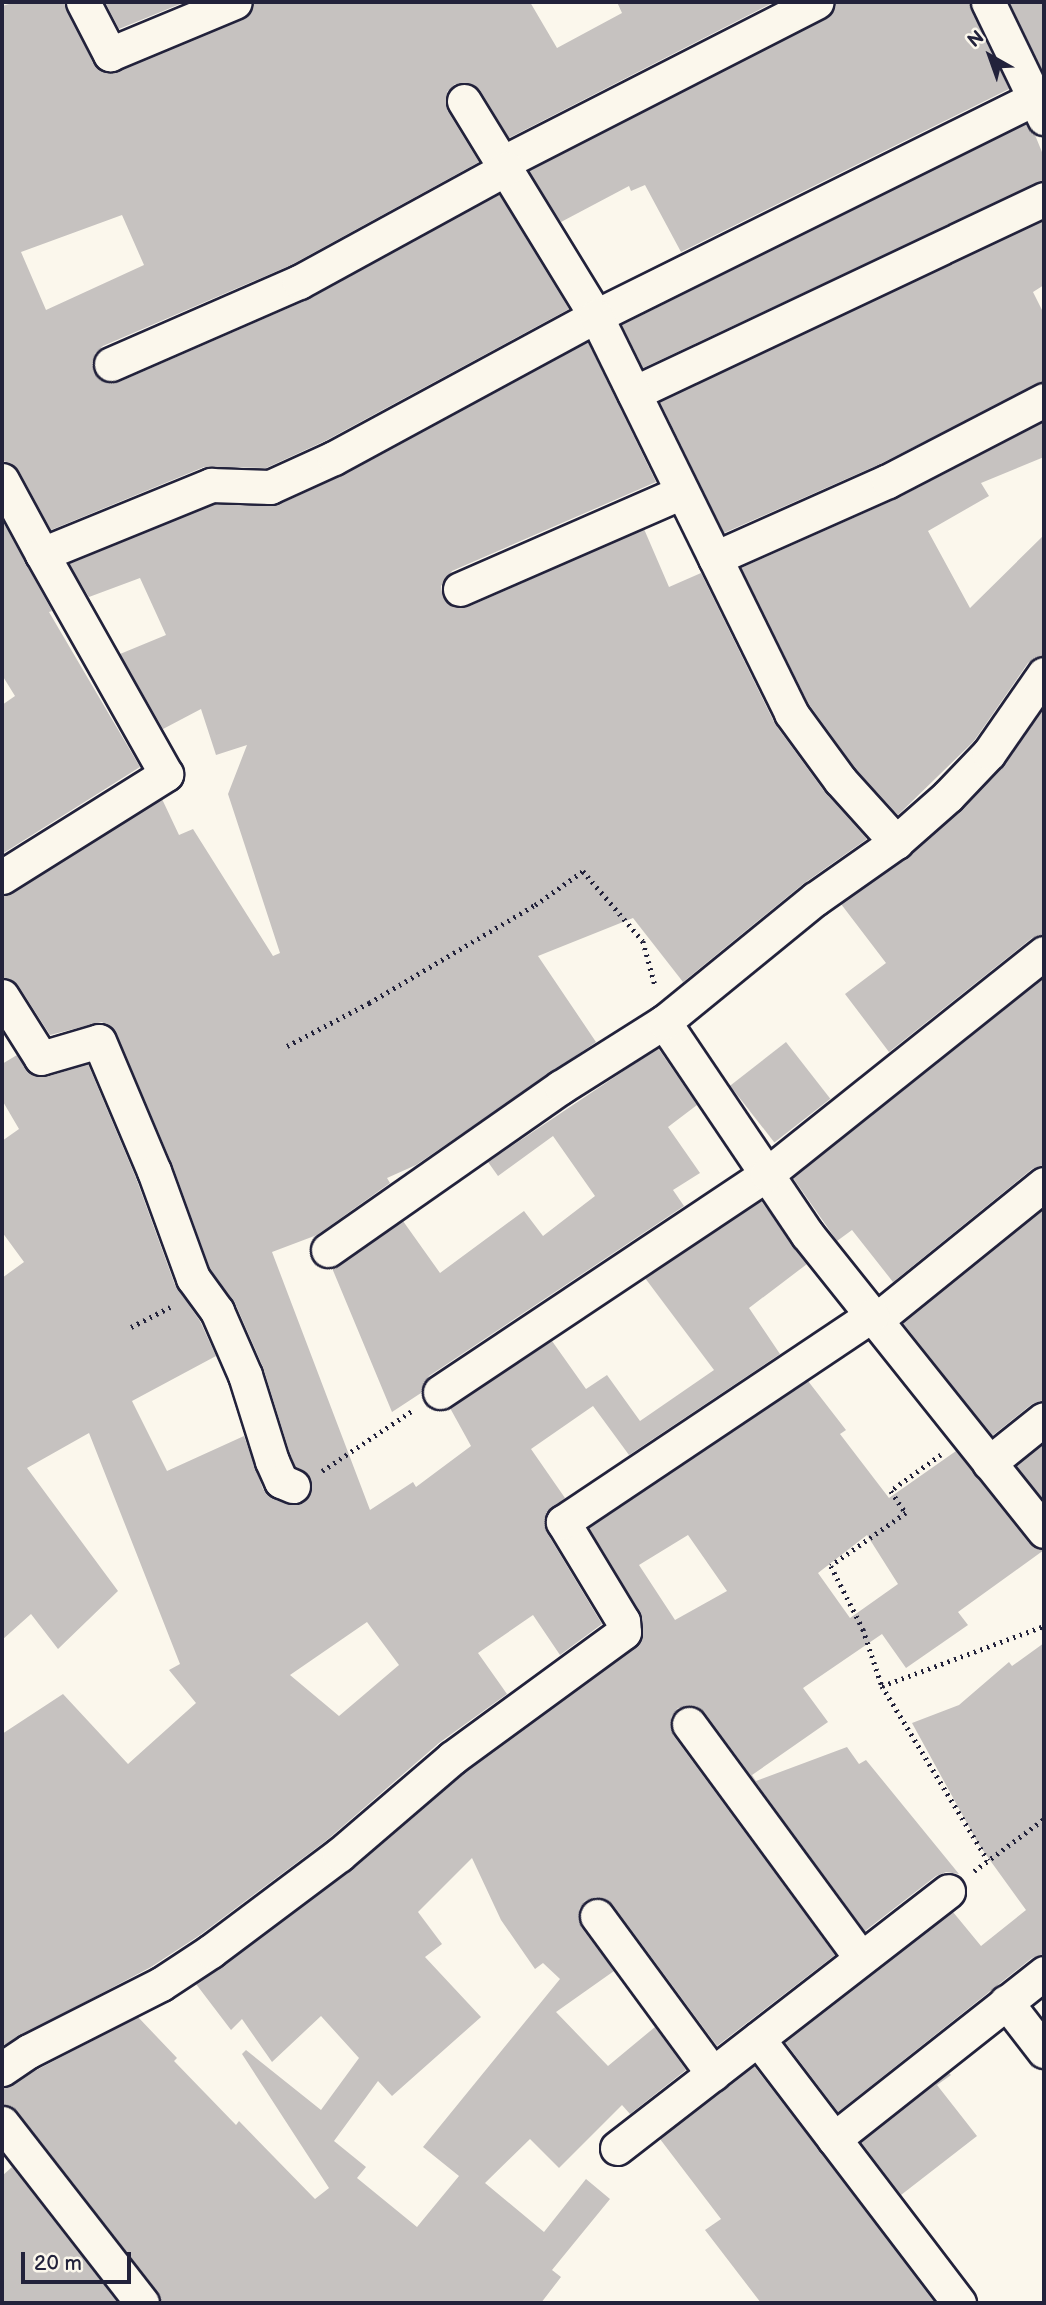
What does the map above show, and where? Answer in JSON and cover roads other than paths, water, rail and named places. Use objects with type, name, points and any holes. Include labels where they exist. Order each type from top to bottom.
[{"type":"street","points":[[83,2],[110,54],[235,2]]},
{"type":"street","points":[[111,364],[299,282],[505,165],[816,2]]},
{"type":"street","points":[[41,554],[211,485],[270,487],[334,458],[596,316],[1040,108],[988,2]]},
{"type":"street","points":[[464,101],[596,316],[791,713],[840,780],[896,842]]},
{"type":"street","points":[[634,393],[1044,199]]},
{"type":"street","points":[[715,558],[888,481],[1044,400]]},
{"type":"street","points":[[2,480],[166,774],[2,877]]},
{"type":"street","points":[[460,589],[682,492]]},
{"type":"street","points":[[328,1250],[561,1087],[664,1022],[815,899],[896,842],[948,796],[989,753],[1044,674]]},
{"type":"street","points":[[440,1392],[767,1174],[1044,953]]},
{"type":"street","points":[[2,996],[41,1058],[99,1041],[154,1171],[193,1278],[217,1311],[245,1375],[272,1461],[281,1480],[293,1486]]},
{"type":"street","points":[[664,1022],[807,1234],[1044,1531]]},
{"type":"street","points":[[2,2068],[29,2051],[93,2022],[161,1984],[211,1951],[320,1870],[452,1758],[624,1632],[623,1621],[563,1522],[874,1317],[1044,1184]]},
{"type":"street","points":[[989,1463],[1044,1419]]},
{"type":"street","points":[[689,1724],[861,1958]]},
{"type":"street","points":[[617,2148],[948,1891]]},
{"type":"street","points":[[597,1916],[713,2074]]},
{"type":"street","points":[[834,2139],[1044,1973]]},
{"type":"street","points":[[1006,2002],[1044,2051]]},
{"type":"street","points":[[758,2039],[959,2303]]},
{"type":"street","points":[[2,2123],[142,2303]]}]
